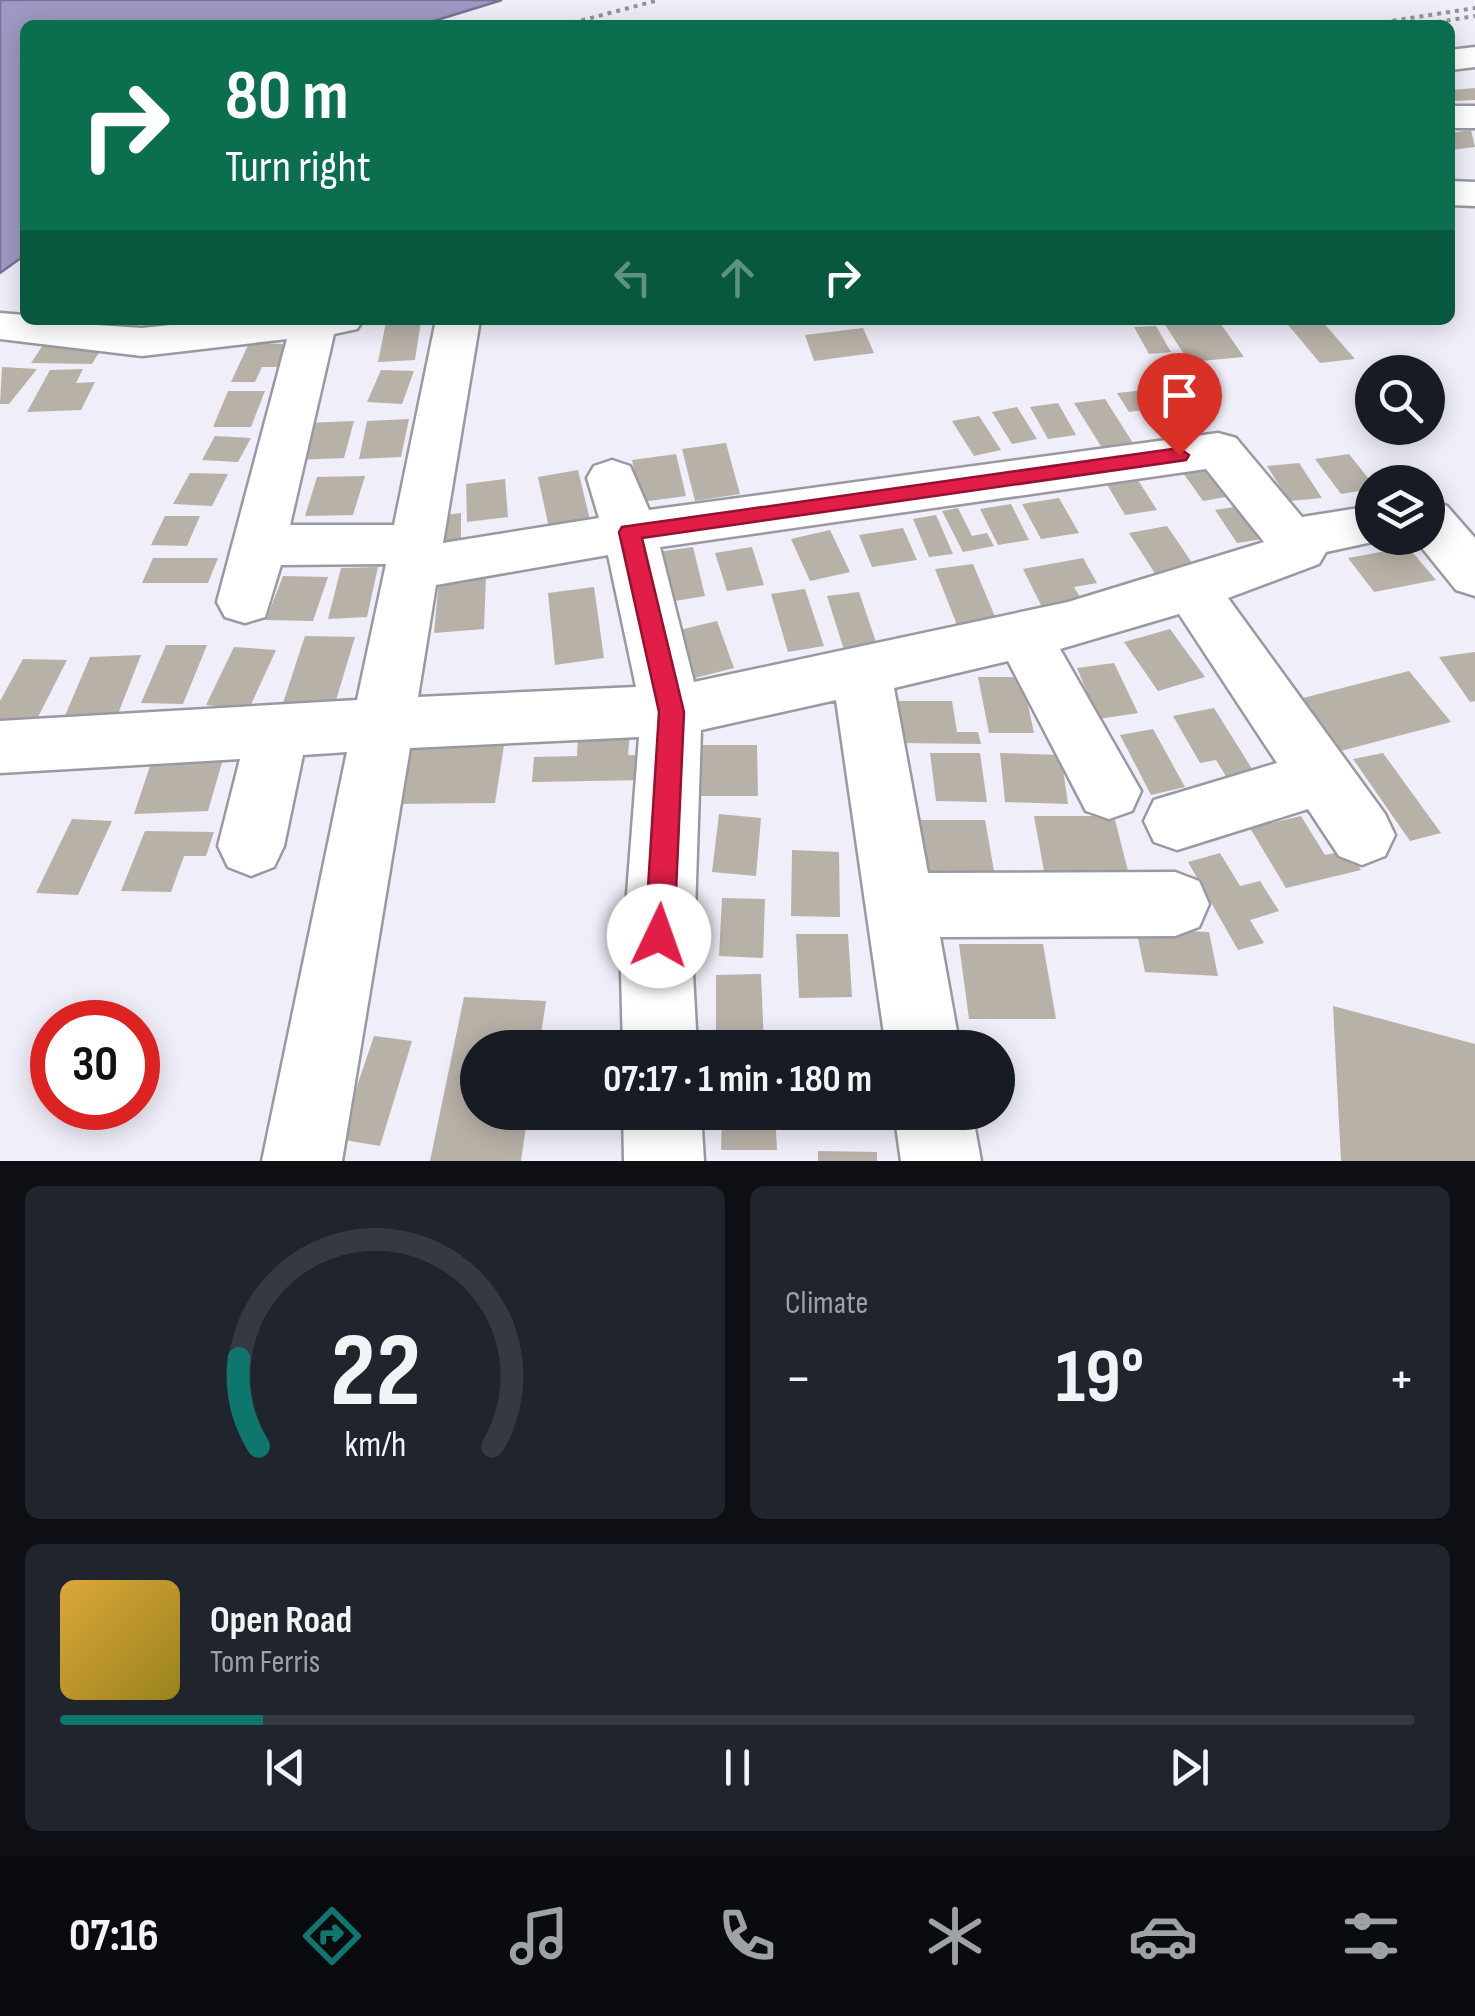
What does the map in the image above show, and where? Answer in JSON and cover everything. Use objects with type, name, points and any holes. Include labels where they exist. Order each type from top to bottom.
[{"type":"street","points":[[0,326],[142,342],[300,325]]},
{"type":"street","points":[[245,602],[327,325]]},
{"type":"street","points":[[302,1161],[457,325]]},
{"type":"street","points":[[0,747],[671,712],[1118,613],[1300,550],[1218,450],[630,532],[414,556],[260,545]]},
{"type":"street","points":[[612,478],[630,532],[671,712],[657,973],[659,1030]]},
{"type":"street","points":[[1445,515],[1475,509]]},
{"type":"street","points":[[1290,538],[1355,528]]},
{"type":"street","points":[[1445,539],[1475,575]]},
{"type":"street","points":[[1192,590],[1362,834]]},
{"type":"street","points":[[1022,634],[1108,791]]},
{"type":"street","points":[[861,668],[920,1030]]},
{"type":"street","points":[[251,846],[277,732]]},
{"type":"street","points":[[1177,821],[1323,777]]},
{"type":"street","points":[[900,906],[1175,904]]},
{"type":"street","points":[[663,1130],[664,1161]]},
{"type":"path","points":[[583,20],[659,0]]},
{"type":"path","points":[[1398,20],[1475,8]]},
{"type":"shaded area","points":[[0,0],[502,0],[437,20],[20,20],[20,259],[0,273]]},
{"type":"building","points":[[1475,88],[1475,100],[1455,101],[1455,90]]},
{"type":"building","points":[[1471,130],[1475,147],[1455,149],[1455,132]]},
{"type":"building","points":[[385,325],[420,325],[415,360],[378,362]]},
{"type":"building","points":[[1165,325],[1222,325],[1244,357],[1189,362]]},
{"type":"building","points":[[1288,325],[1325,325],[1355,359],[1320,363]]},
{"type":"building","points":[[1156,326],[1171,352],[1149,354],[1134,327]]},
{"type":"building","points":[[863,328],[874,353],[814,361],[805,335]]},
{"type":"building","points":[[249,343],[287,344],[278,367],[262,367],[255,382],[231,382]]},
{"type":"building","points":[[43,345],[103,346],[92,364],[31,363]]},
{"type":"building","points":[[2,367],[37,369],[9,404],[0,404]]},
{"type":"building","points":[[83,369],[76,383],[95,382],[81,410],[27,412],[50,370]]},
{"type":"building","points":[[381,370],[414,371],[402,404],[367,402]]},
{"type":"building","points":[[1182,385],[1210,421],[1178,427],[1151,390]]},
{"type":"building","points":[[1145,390],[1156,408],[1129,412],[1117,393]]},
{"type":"building","points":[[228,391],[265,391],[251,427],[213,427]]},
{"type":"building","points":[[1105,399],[1133,443],[1102,448],[1074,403]]},
{"type":"building","points":[[1058,403],[1076,435],[1048,439],[1030,407]]},
{"type":"building","points":[[1017,407],[1037,439],[1012,444],[992,412]]},
{"type":"building","points":[[979,416],[1001,450],[974,456],[952,421]]},
{"type":"building","points":[[409,419],[401,457],[359,459],[367,421]]},
{"type":"building","points":[[354,421],[344,458],[294,460],[306,423]]},
{"type":"building","points":[[215,436],[251,438],[238,462],[202,460]]},
{"type":"building","points":[[726,443],[740,494],[695,501],[682,449]]},
{"type":"building","points":[[676,454],[686,496],[641,502],[632,460]]},
{"type":"building","points":[[1349,454],[1358,465],[1355,492],[1341,494],[1315,459]]},
{"type":"building","points":[[1299,463],[1322,498],[1289,501],[1267,466]]},
{"type":"building","points":[[1215,464],[1238,495],[1203,501],[1181,470]]},
{"type":"building","points":[[578,470],[590,520],[549,528],[538,477]]},
{"type":"building","points":[[190,473],[228,474],[212,506],[173,504]]},
{"type":"building","points":[[365,476],[353,515],[305,516],[317,477]]},
{"type":"building","points":[[1136,477],[1157,510],[1125,515],[1105,481]]},
{"type":"building","points":[[505,479],[508,517],[467,522],[466,484]]},
{"type":"building","points":[[1059,498],[1079,533],[1041,539],[1022,504]]},
{"type":"building","points":[[1011,504],[1029,540],[998,545],[980,509]]},
{"type":"building","points":[[1247,505],[1270,538],[1237,543],[1215,510]]},
{"type":"building","points":[[958,508],[972,536],[987,533],[994,546],[963,552],[942,511]]},
{"type":"building","points":[[461,513],[461,545],[445,547],[445,515]]},
{"type":"building","points":[[936,515],[953,554],[929,557],[913,519]]},
{"type":"building","points":[[165,516],[200,516],[187,546],[151,545]]},
{"type":"building","points":[[1167,526],[1195,567],[1156,575],[1129,533]]},
{"type":"building","points":[[903,528],[917,560],[872,567],[859,535]]},
{"type":"building","points":[[830,530],[850,572],[810,581],[791,539]]},
{"type":"building","points":[[693,547],[705,596],[669,602],[658,552]]},
{"type":"building","points":[[752,547],[764,585],[727,591],[715,553]]},
{"type":"building","points":[[1415,555],[1436,580],[1374,592],[1348,558]]},
{"type":"building","points":[[153,558],[218,558],[208,583],[142,583]]},
{"type":"building","points":[[1083,558],[1097,583],[1074,587],[1086,607],[1046,615],[1023,569]]},
{"type":"building","points":[[973,564],[996,619],[957,625],[935,569]]},
{"type":"building","points":[[378,567],[367,617],[328,619],[341,568]]},
{"type":"building","points":[[486,575],[484,629],[434,633],[439,579]]},
{"type":"building","points":[[283,576],[328,577],[313,621],[266,620]]},
{"type":"building","points":[[594,587],[604,658],[555,665],[548,593]]},
{"type":"building","points":[[805,589],[824,646],[788,652],[771,594]]},
{"type":"building","points":[[859,592],[877,645],[844,650],[827,596]]},
{"type":"building","points":[[717,621],[734,668],[691,679],[675,631]]},
{"type":"building","points":[[1170,629],[1205,677],[1158,691],[1124,642]]},
{"type":"building","points":[[305,636],[355,637],[334,707],[282,706]]},
{"type":"building","points":[[166,645],[207,645],[183,704],[141,703]]},
{"type":"building","points":[[234,647],[276,650],[249,709],[206,705]]},
{"type":"building","points":[[1475,652],[1475,701],[1470,702],[1439,657]]},
{"type":"building","points":[[141,655],[114,724],[61,725],[90,657]]},
{"type":"building","points":[[23,659],[67,660],[35,723],[0,723],[0,701]]},
{"type":"building","points":[[1114,663],[1138,713],[1098,719],[1077,668]]},
{"type":"building","points":[[1409,671],[1451,722],[1337,752],[1299,699]]},
{"type":"building","points":[[978,677],[1022,677],[1034,733],[989,733]]},
{"type":"building","points":[[898,701],[952,701],[957,732],[978,732],[981,744],[902,743]]},
{"type":"building","points":[[1214,708],[1254,772],[1227,778],[1216,760],[1200,763],[1173,716]]},
{"type":"building","points":[[1153,729],[1185,787],[1151,795],[1120,735]]},
{"type":"building","points":[[630,734],[628,755],[648,755],[647,780],[532,782],[534,757],[577,756],[578,735]]},
{"type":"building","points":[[407,739],[505,739],[495,803],[393,804]]},
{"type":"building","points":[[702,745],[757,745],[758,796],[701,796]]},
{"type":"building","points":[[930,753],[980,753],[987,802],[936,801]]},
{"type":"building","points":[[1000,753],[1061,755],[1068,804],[1005,802]]},
{"type":"building","points":[[1383,753],[1441,833],[1410,841],[1353,759]]},
{"type":"building","points":[[223,759],[208,811],[134,814],[151,763]]},
{"type":"building","points":[[719,814],[761,818],[756,876],[712,872]]},
{"type":"building","points":[[1034,816],[1114,816],[1128,871],[1044,871]]},
{"type":"building","points":[[1301,816],[1325,855],[1349,850],[1361,870],[1286,888],[1250,828]]},
{"type":"building","points":[[72,819],[112,821],[78,895],[36,893]]},
{"type":"building","points":[[913,820],[985,820],[994,871],[920,872]]},
{"type":"building","points":[[145,831],[214,832],[206,856],[184,856],[171,892],[121,891]]},
{"type":"building","points":[[792,850],[839,852],[840,917],[791,916]]},
{"type":"building","points":[[1220,853],[1240,886],[1260,881],[1279,911],[1250,920],[1264,943],[1238,950],[1188,862]]},
{"type":"building","points":[[722,898],[765,899],[763,958],[719,956]]},
{"type":"building","points":[[1136,929],[1209,932],[1218,976],[1145,972]]},
{"type":"building","points":[[796,934],[848,934],[852,997],[799,998]]},
{"type":"building","points":[[959,944],[1043,944],[1056,1019],[969,1019]]},
{"type":"building","points":[[761,974],[763,1030],[716,1030],[716,975]]},
{"type":"building","points":[[464,997],[546,1001],[542,1030],[460,1030],[460,1130],[525,1130],[521,1161],[430,1161]]},
{"type":"building","points":[[1333,1006],[1475,1044],[1475,1161],[1341,1161]]},
{"type":"building","points":[[374,1036],[412,1041],[380,1146],[339,1139]]},
{"type":"building","points":[[722,1130],[776,1130],[777,1150],[721,1150]]},
{"type":"building","points":[[818,1151],[877,1152],[877,1161],[818,1161]]},
{"type":"route","points":[[659,936],[671,712],[630,532],[1179,455]]}]
